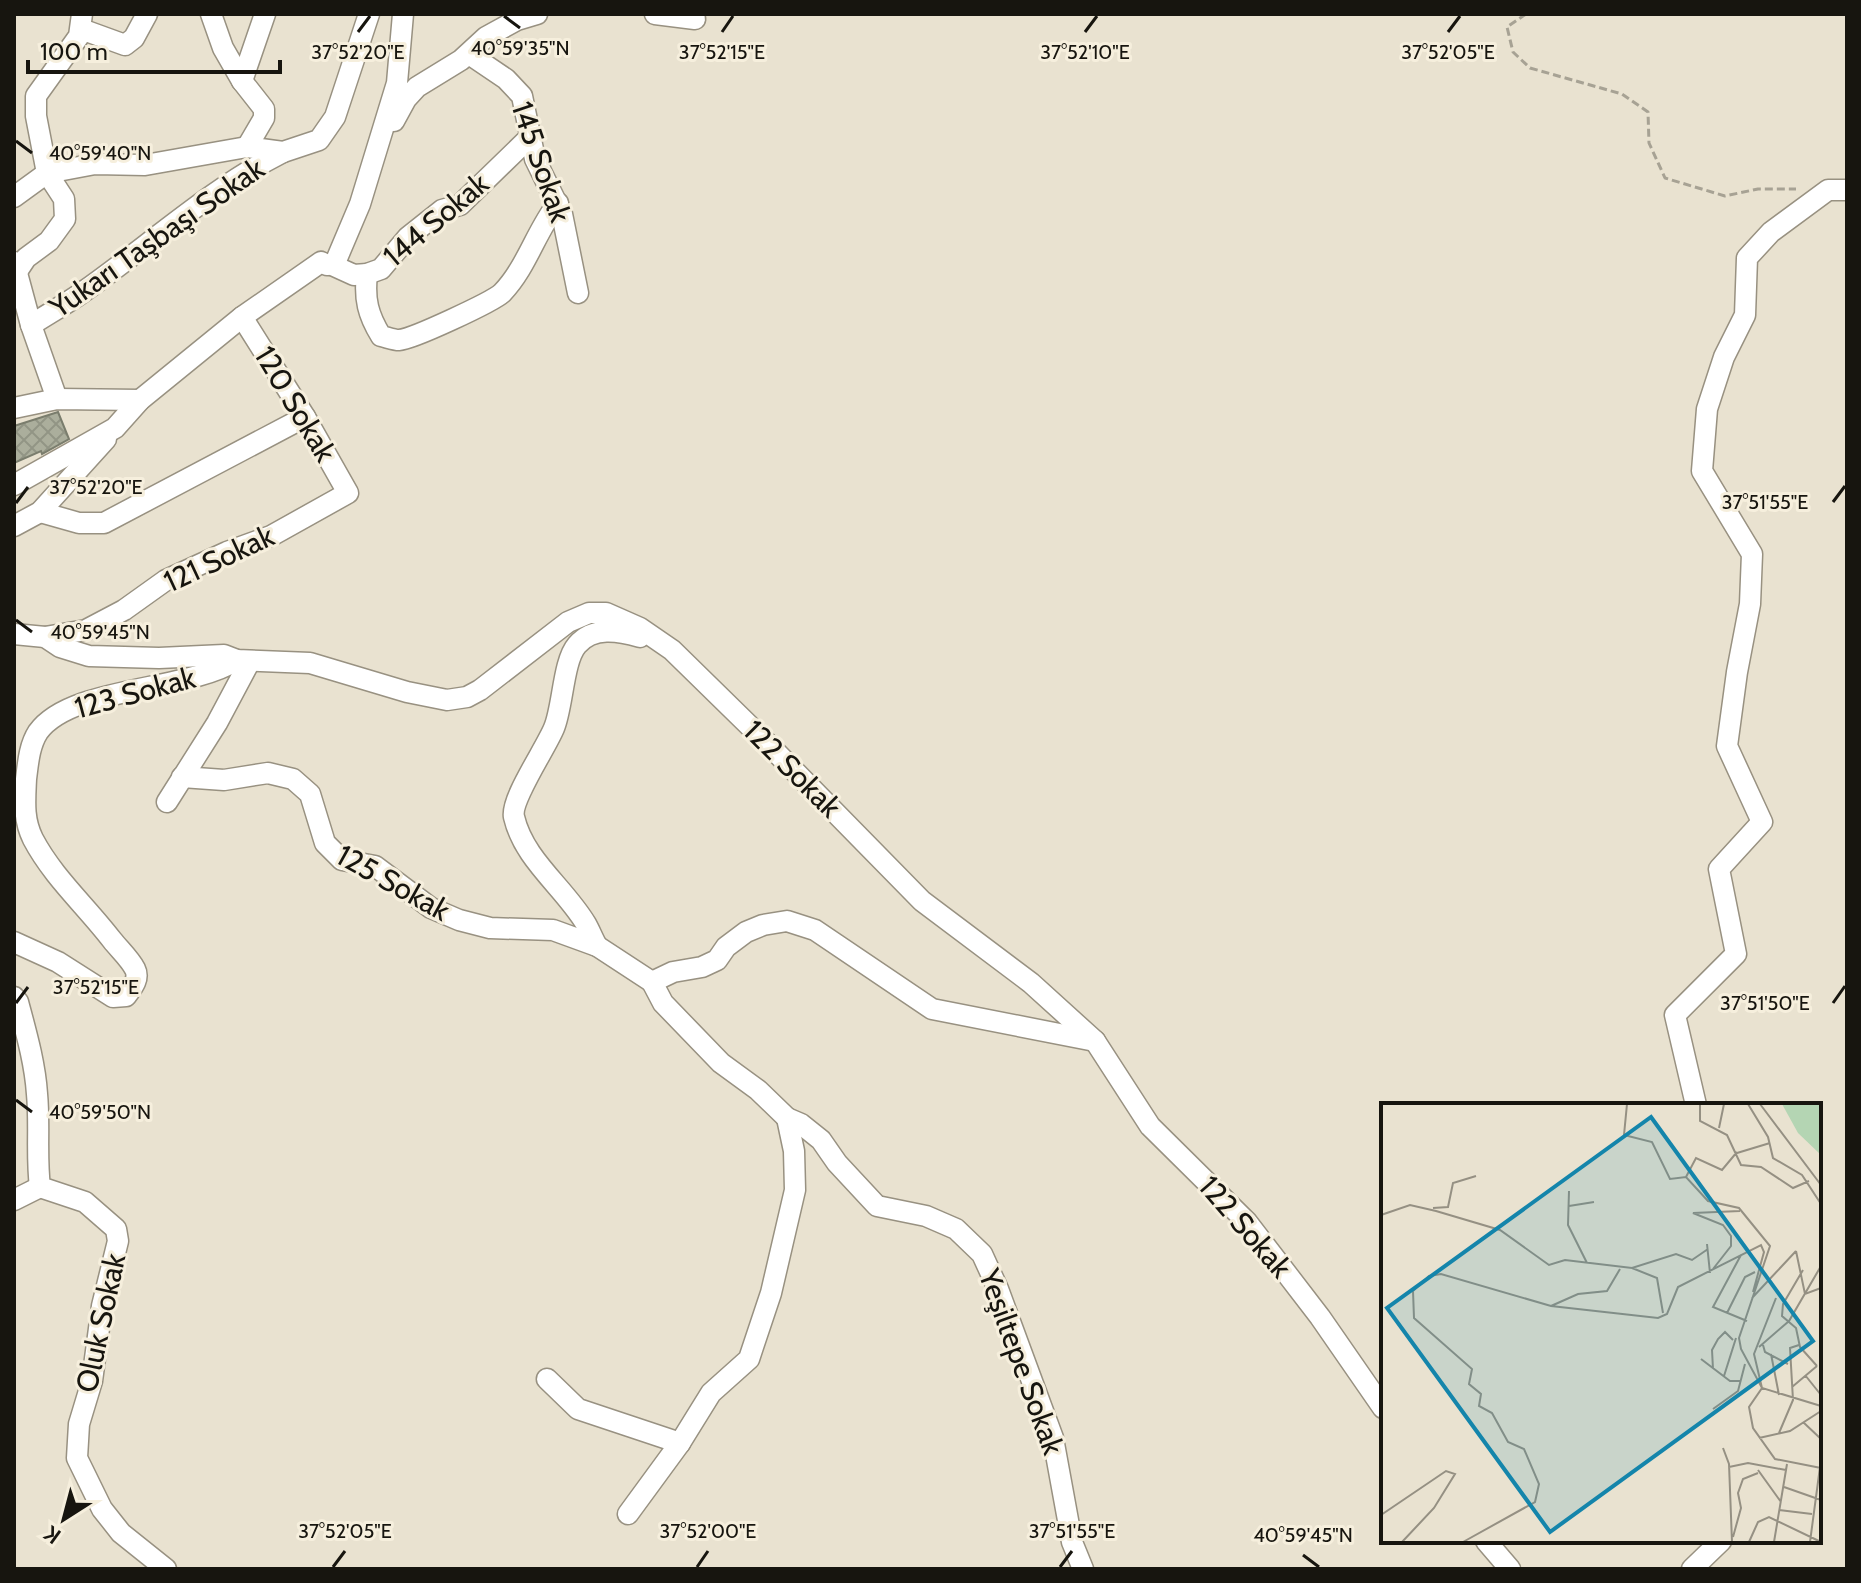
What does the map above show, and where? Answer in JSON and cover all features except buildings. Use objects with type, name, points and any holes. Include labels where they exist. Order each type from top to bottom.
[{"type":"street","points":[[57,399],[15,271],[26,258],[49,241],[65,219],[64,199],[47,173],[36,116],[36,96],[69,51],[82,21],[125,45],[134,38],[147,14]]},
{"type":"street","points":[[211,14],[223,48],[242,81],[264,109],[264,118],[247,147]]},
{"type":"street","points":[[242,81],[265,14]]},
{"type":"street","name":"Yukarı Taşbaşı Sokak","points":[[31,325],[83,292],[183,215],[257,166],[283,152],[319,140],[327,132],[348,82],[369,14]]},
{"type":"street","points":[[14,526],[40,512],[140,400],[242,317],[321,262],[332,265],[360,204],[397,83],[403,14]]},
{"type":"street","points":[[375,156],[406,99],[417,87],[469,54],[486,37],[517,20],[537,14]]},
{"type":"street","points":[[655,14],[695,19]]},
{"type":"street","name":"145 Sokak","points":[[469,54],[506,79],[522,96],[535,159],[558,203],[578,293]]},
{"type":"street","name":"144 Sokak","points":[[332,265],[354,275],[381,269],[408,237],[442,210],[460,205],[530,137]]},
{"type":"street","points":[[14,197],[47,173],[95,164],[145,165],[247,147],[283,152]]},
{"type":"street","points":[[1696,1103],[1675,1015],[1736,954],[1719,869],[1762,822],[1727,746],[1750,604],[1752,554],[1702,471],[1707,409],[1724,357],[1745,315],[1747,258],[1771,232],[1838,190]]},
{"type":"street","points":[[367,274],[365,291],[369,316],[381,336],[399,340],[434,328],[500,295],[524,264],[558,203]]},
{"type":"street","name":"120 Sokak","points":[[242,317],[348,493]]},
{"type":"street","points":[[14,408],[57,399],[140,400]]},
{"type":"street","points":[[40,512],[79,523],[104,523],[305,417]]},
{"type":"street","points":[[14,485],[115,428]]},
{"type":"street","name":"121 Sokak","points":[[45,637],[86,630],[124,610],[166,580],[271,536],[348,493]]},
{"type":"street","name":"122 Sokak","points":[[14,634],[45,637],[60,647],[89,656],[159,658],[224,655],[243,660],[310,663],[407,692],[447,700],[467,697],[480,690],[568,622],[589,613],[606,613],[640,628],[672,650],[922,901],[1031,983],[1095,1041],[1150,1126],[1247,1222],[1320,1317],[1381,1405]]},
{"type":"street","name":"125 Sokak","points":[[597,946],[586,923],[538,864],[524,841],[514,816],[514,802],[534,770],[555,726],[566,672],[575,646],[591,635],[607,631],[637,636],[672,650]]},
{"type":"street","points":[[167,802],[217,723],[243,660]]},
{"type":"street","name":"123 Sokak","points":[[14,942],[58,962],[113,997],[126,996],[135,984],[135,969],[86,907],[52,871],[32,837],[24,814],[28,757],[39,732],[62,713],[86,702],[197,678],[243,660]]},
{"type":"street","name":"125 Sokak","points":[[182,777],[224,780],[268,773],[293,779],[310,794],[325,843],[342,860],[375,866],[431,908],[459,920],[490,928],[553,930],[597,946],[652,982]]},
{"type":"street","points":[[652,982],[673,972],[702,967],[717,960],[726,947],[746,932],[787,921],[815,930],[932,1009],[1095,1041]]},
{"type":"street","name":"Yeşiltepe Sokak","points":[[652,982],[663,1003],[721,1063],[758,1090],[787,1118],[801,1124],[821,1140],[837,1163],[877,1206],[926,1216],[956,1229],[982,1254],[1053,1438],[1072,1542],[1083,1569]]},
{"type":"street","points":[[14,997],[31,1052],[37,1094],[36,1156],[40,1187],[14,1200]]},
{"type":"street","points":[[628,1514],[680,1443],[711,1393],[749,1359],[771,1293],[795,1190],[794,1151],[787,1118]]},
{"type":"street","name":"Oluk Sokak","points":[[40,1187],[85,1202],[116,1229],[118,1241],[102,1306],[92,1381],[79,1424],[77,1458],[102,1509],[121,1533],[166,1569]]},
{"type":"street","points":[[547,1379],[578,1409],[680,1443]]},
{"type":"street","points":[[1488,1543],[1510,1569]]},
{"type":"street","points":[[1692,1569],[1718,1546]]},
{"type":"path","points":[[1526,14],[1507,27],[1513,52],[1530,68],[1622,94],[1648,112],[1649,143],[1665,178],[1725,196],[1758,189],[1838,190]]}]
